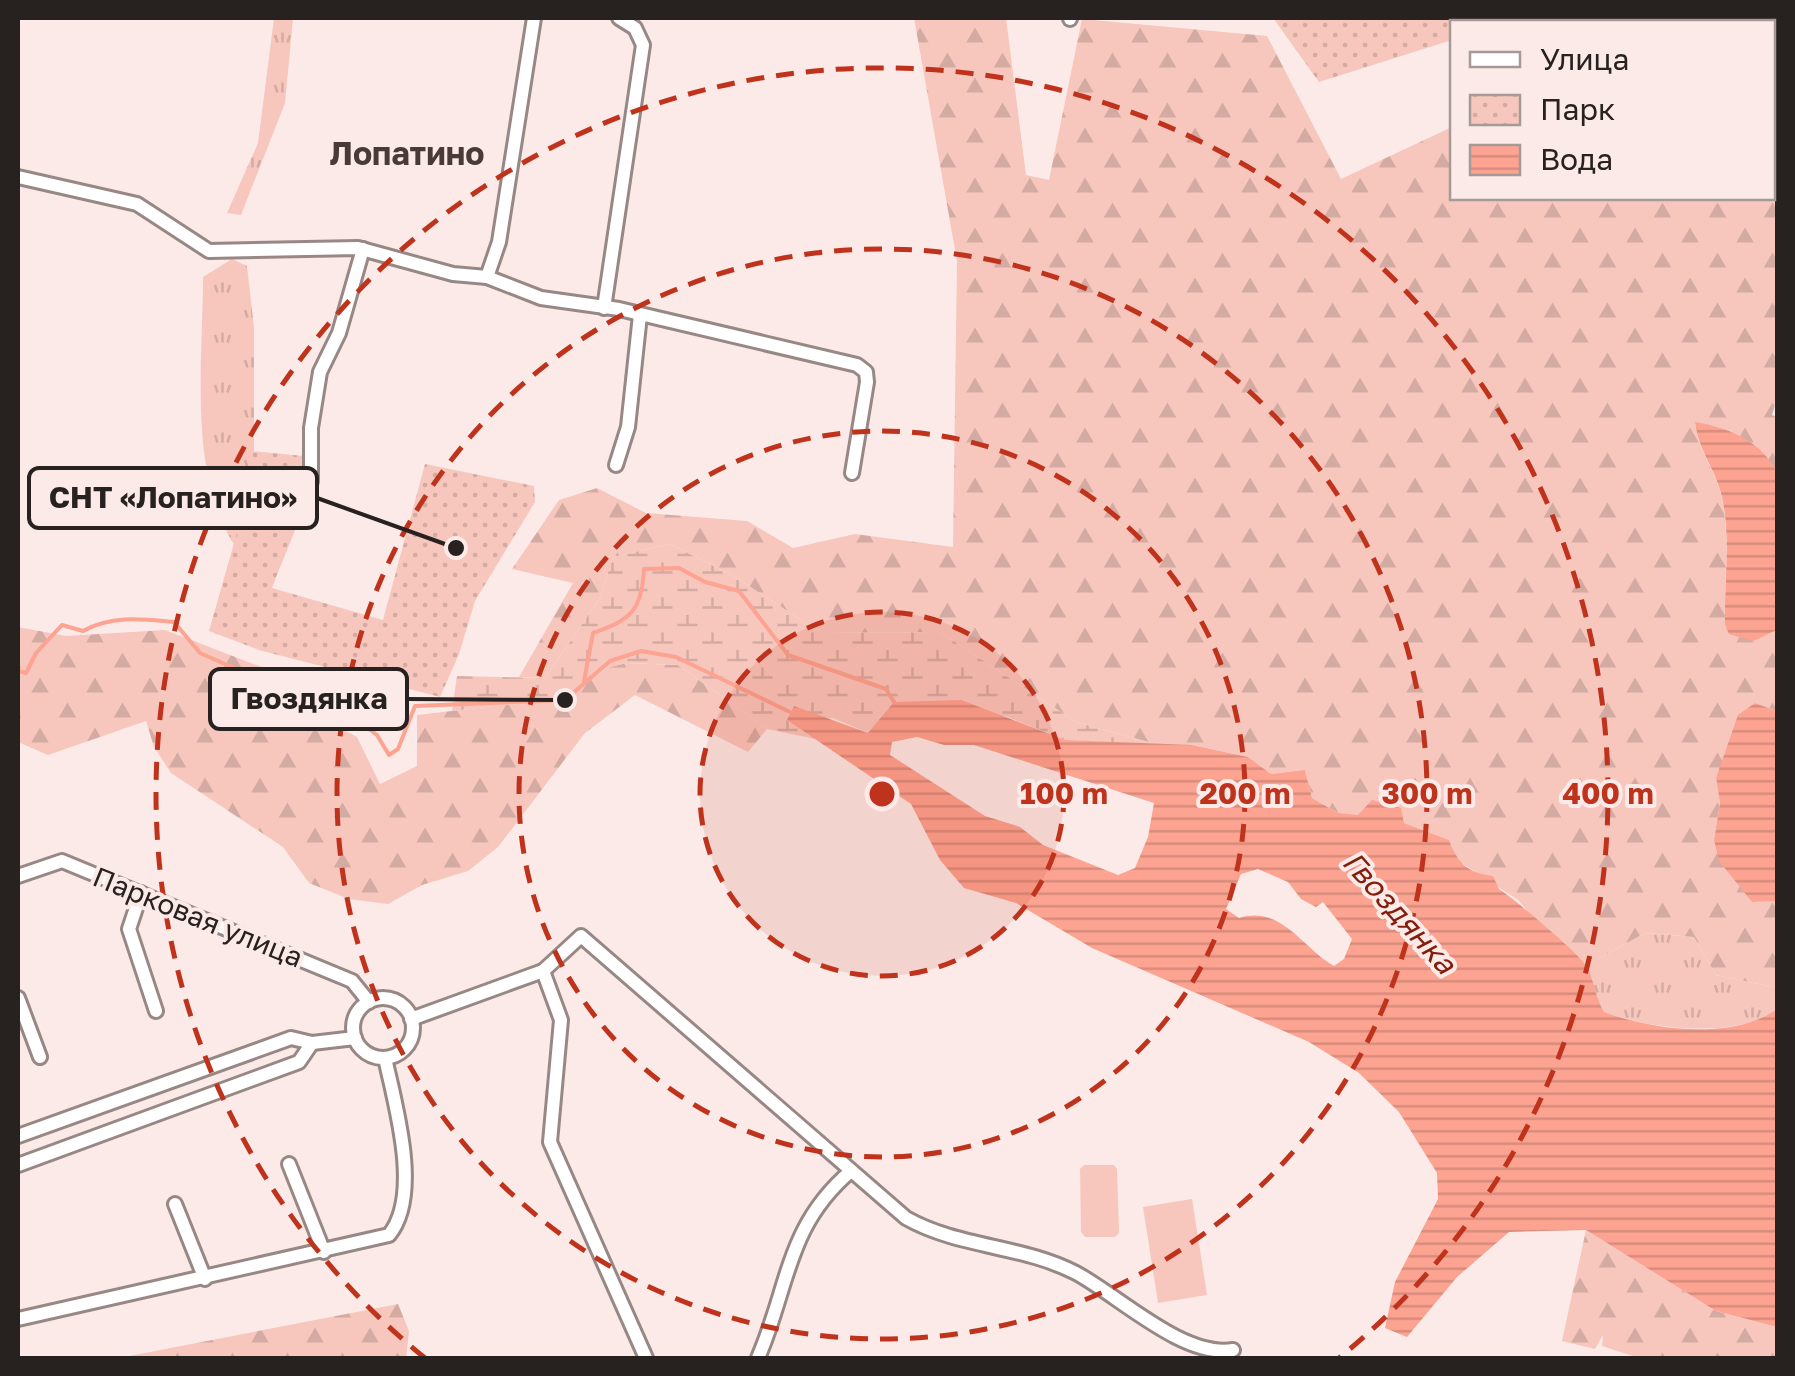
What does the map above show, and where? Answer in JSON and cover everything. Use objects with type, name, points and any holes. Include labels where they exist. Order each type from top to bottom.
[{"type":"street","points":[[487,277],[499,242],[534,18]]},
{"type":"street","points":[[604,308],[643,45],[635,28],[619,18]]},
{"type":"street","points":[[18,177],[137,204],[209,252],[363,249],[454,274],[487,277],[541,298],[640,315],[857,365],[866,372],[852,474]]},
{"type":"street","points":[[302,510],[311,481],[311,428],[320,372],[340,333],[363,249]]},
{"type":"street","points":[[616,465],[628,427],[640,315]]},
{"type":"street","name":"Парковая улица","points":[[18,876],[62,861],[352,981],[370,1002]]},
{"type":"street","points":[[141,893],[129,929],[156,1010]]},
{"type":"street","points":[[411,1019],[543,971],[581,936],[851,1172],[922,1227],[1076,1273],[1184,1340],[1222,1352],[1234,1350]]},
{"type":"street","points":[[543,971],[560,1020],[550,1142],[646,1358]]},
{"type":"street","points":[[18,998],[40,1057]]},
{"type":"street","points":[[389,998],[400,1003],[411,1019],[412,1036],[407,1046],[385,1058],[366,1052],[356,1038],[357,1014],[370,1002],[389,998]]},
{"type":"street","points":[[18,1136],[290,1038],[312,1043],[356,1038]]},
{"type":"street","points":[[18,1164],[299,1062],[312,1043]]},
{"type":"street","points":[[18,1319],[389,1235],[397,1225],[406,1166],[385,1058]]},
{"type":"street","points":[[288,1164],[324,1252]]},
{"type":"street","points":[[758,1358],[779,1305],[792,1249],[851,1172]]},
{"type":"street","points":[[175,1204],[204,1279]]},
{"type":"green space","points":[[274,18],[293,18],[285,103],[241,215],[227,213],[258,143]]},
{"type":"green space","points":[[914,18],[1006,18],[1026,175],[1049,180],[1082,19],[1267,36],[1341,179],[1450,128],[1450,200],[1775,200],[1775,20],[1556,18],[1777,18],[1778,395],[1772,415],[1777,417],[1777,473],[1763,454],[1742,438],[1719,427],[1695,423],[1722,498],[1725,626],[1750,638],[1777,630],[1777,711],[1755,703],[1716,778],[1720,803],[1714,840],[1752,902],[1777,901],[1777,988],[1716,975],[1694,937],[1645,933],[1587,965],[1518,900],[1457,860],[1449,840],[1404,823],[1338,813],[1312,798],[1305,770],[1271,774],[1248,757],[1192,745],[1159,745],[1076,722],[940,632],[821,633],[735,577],[670,544],[613,557],[600,598],[545,678],[519,677],[573,583],[512,569],[559,500],[597,488],[646,513],[747,521],[793,548],[855,534],[953,547],[957,261]]},
{"type":"green space","points":[[1273,18],[1524,18],[1450,20],[1450,41],[1319,82]]},
{"type":"green space","points":[[232,259],[247,266],[254,328],[254,547],[243,557],[225,528],[213,496],[202,423],[203,277]]},
{"type":"green space","points":[[250,451],[304,456],[306,488],[302,506],[272,588],[383,620],[425,464],[534,486],[535,502],[475,601],[459,654],[440,697],[259,650],[209,631],[246,501]]},
{"type":"green space","points":[[670,544],[735,577],[821,633],[940,632],[1076,722],[1159,745],[1066,740],[1005,716],[868,733],[833,718],[787,720],[816,739],[767,729],[678,665],[627,663],[606,668],[565,698],[452,711],[457,676],[545,678],[600,598],[613,557]]},
{"type":"green space","points":[[18,627],[66,636],[165,630],[285,676],[319,716],[357,737],[380,784],[417,766],[417,715],[565,698],[606,668],[626,663],[678,665],[767,729],[748,752],[635,695],[585,733],[498,847],[468,871],[422,885],[388,904],[349,899],[309,883],[283,847],[171,773],[154,747],[146,721],[48,755],[18,742]]},
{"type":"green space","points":[[1645,933],[1694,937],[1716,975],[1777,988],[1777,1009],[1760,1019],[1717,1028],[1668,1027],[1604,1012],[1593,992],[1587,965]]},
{"type":"green space","points":[[1084,1165],[1114,1165],[1117,1169],[1119,1233],[1115,1237],[1085,1237],[1081,1232],[1080,1169]]},
{"type":"green space","points":[[1192,1199],[1207,1295],[1158,1303],[1143,1207]]},
{"type":"green space","points":[[1586,1230],[1716,1311],[1777,1327],[1777,1358],[1639,1358],[1602,1346],[1603,1335],[1595,1349],[1562,1341]]},
{"type":"green space","points":[[398,1304],[409,1331],[406,1358],[119,1358]]},
{"type":"water","points":[[1695,422],[1743,438],[1763,453],[1777,473],[1777,630],[1753,641],[1729,634],[1725,625],[1725,513]]},
{"type":"water","points":[[961,700],[1066,740],[1192,745],[1248,757],[1271,774],[1305,770],[1312,798],[1338,813],[1358,815],[1372,800],[1401,808],[1404,823],[1449,840],[1465,866],[1493,876],[1499,889],[1583,962],[1604,1012],[1645,1024],[1716,1029],[1738,1026],[1777,1009],[1777,1327],[1716,1311],[1586,1230],[1509,1232],[1457,1277],[1407,1337],[1385,1328],[1395,1282],[1438,1199],[1437,1173],[1399,1112],[1359,1073],[1309,1042],[1092,948],[1016,903],[964,888],[940,860],[911,804],[787,720],[794,706],[868,733],[894,702]],"holes":[[[917,737],[944,745],[974,745],[1154,803],[1148,837],[1135,868],[1118,875],[1043,845],[1020,827],[985,816],[890,755],[892,742]],[[1258,869],[1288,882],[1301,899],[1316,907],[1323,902],[1352,939],[1344,959],[1334,966],[1280,923],[1267,917],[1239,918],[1226,909],[1241,874]]]},
{"type":"water","points":[[1755,703],[1777,711],[1778,901],[1752,902],[1719,861],[1714,840],[1720,803],[1716,778],[1738,715]]},
{"type":"waterway","points":[[584,681],[593,633],[632,612],[641,594],[644,569],[679,568],[705,582],[739,591],[788,655],[886,689],[894,702]]},
{"type":"waterway","name":"Гвоздянка","points":[[18,671],[26,673],[36,653],[62,625],[83,631],[116,620],[174,622],[200,653],[250,675],[332,701],[377,735],[389,755],[398,749],[415,706],[565,700],[610,661],[641,651],[676,657],[792,713]]},
{"type":"place","name":"СНТ «Лопатино»","points":[[456,548]]},
{"type":"place","name":"Гвоздянка","points":[[565,700]]},
{"type":"district","name":"Лопатино","points":[[407,154]]}]
